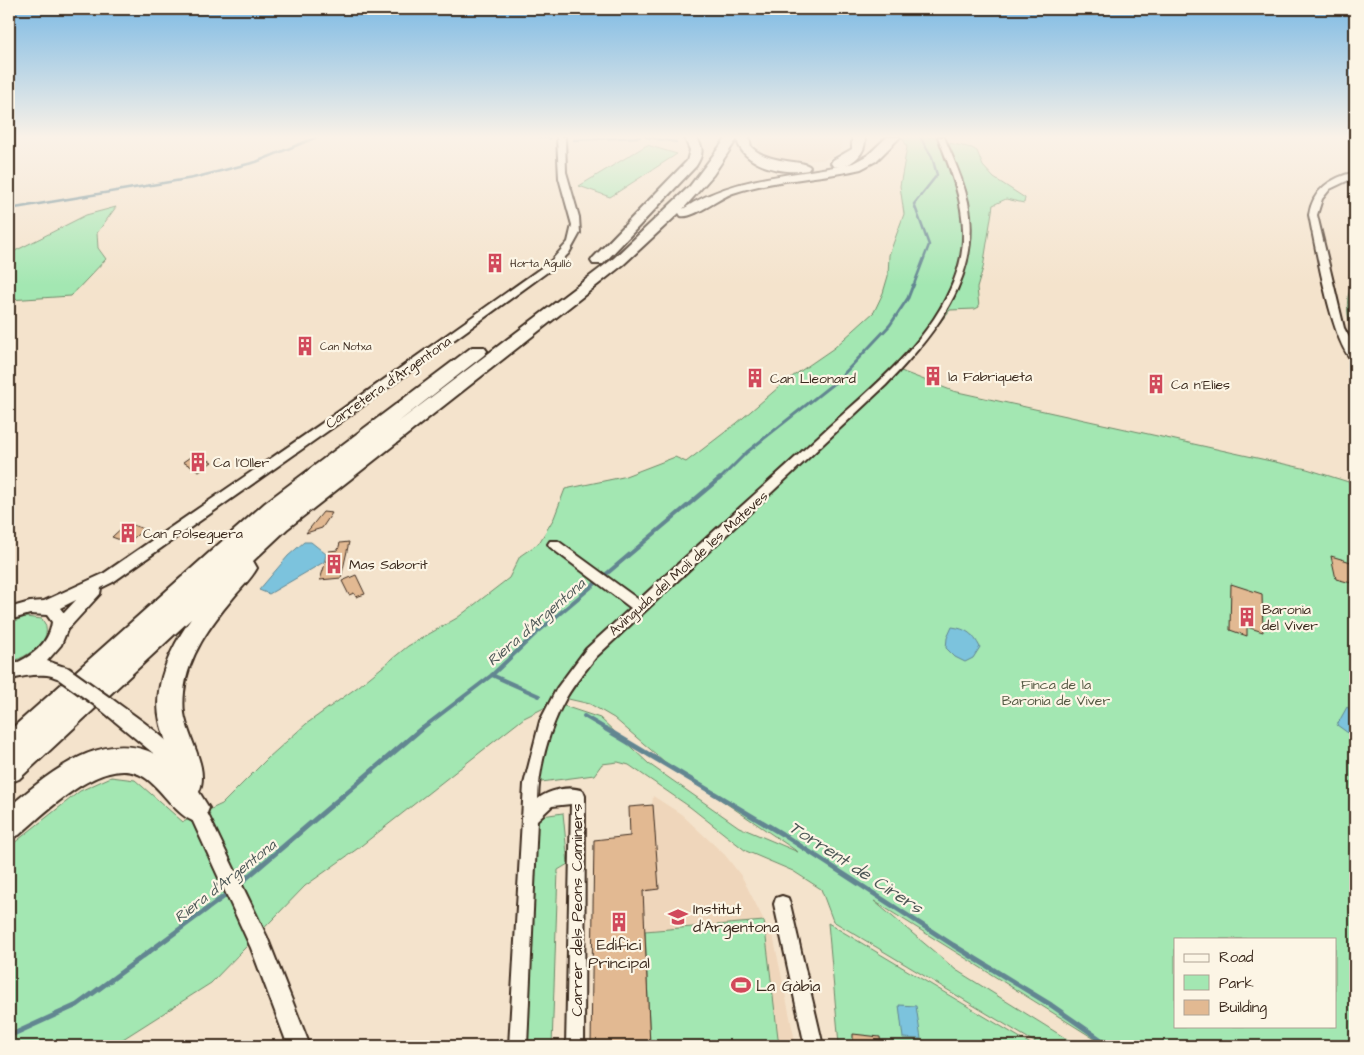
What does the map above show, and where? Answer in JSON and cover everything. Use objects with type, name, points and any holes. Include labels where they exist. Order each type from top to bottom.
[{"type":"highway","points":[[598,261],[670,186]]},
{"type":"highway","points":[[9,748],[226,549],[301,486],[598,261],[626,242],[676,200],[689,186]]},
{"type":"highway","points":[[618,261],[698,186]]},
{"type":"highway","points":[[9,770],[231,565],[315,495],[618,261],[713,195],[740,186]]},
{"type":"highway","points":[[195,805],[185,758],[173,730],[170,708],[175,676],[183,654],[215,603],[315,495]]},
{"type":"highway","points":[[9,731],[121,637],[156,613]]},
{"type":"highway","points":[[9,825],[71,776],[84,769],[115,759],[129,758],[143,761],[195,805]]},
{"type":"street","name":"Carretera d'Argentona","points":[[108,578],[504,300],[564,254],[577,231],[578,221],[565,186]]},
{"type":"street","name":"Avinguda del Molí de les Mateves","points":[[518,1046],[530,816],[534,775],[547,722],[562,692],[591,653],[786,474],[895,370],[947,306],[961,270],[967,239],[968,216],[962,186]]},
{"type":"street","points":[[1329,186],[1320,192],[1314,203],[1313,215],[1339,328],[1355,358]]},
{"type":"street","points":[[559,547],[639,607]]},
{"type":"street","points":[[9,614],[28,608],[45,608],[108,578]]},
{"type":"street","points":[[12,672],[38,658],[78,606],[108,578]]},
{"type":"street","points":[[45,608],[57,614],[61,672]]},
{"type":"street","points":[[12,672],[39,668],[61,672],[106,704],[165,752],[195,805],[260,944],[300,1046]]},
{"type":"street","name":"Carrer dels Peons Caminers","points":[[530,816],[549,799],[578,796],[575,1046]]},
{"type":"street","points":[[782,904],[814,1046]]},
{"type":"shaded area","name":"Institut d'Argentona","points":[[653,796],[681,814],[725,855],[742,877],[774,940],[796,1046],[591,1046],[595,840],[629,836],[629,807],[652,805]]},
{"type":"green space","points":[[580,186],[627,186],[610,197]]},
{"type":"green space","name":"Finca de la Baronia de Viver","points":[[900,186],[1007,186],[1025,198],[1024,203],[1006,199],[993,205],[983,268],[977,288],[979,307],[975,309],[950,310],[901,371],[953,391],[1307,469],[1355,484],[1355,1046],[1106,1046],[874,901],[956,970],[1078,1046],[1041,1046],[833,921],[821,889],[793,871],[746,851],[690,807],[629,765],[618,762],[602,764],[594,775],[534,783],[558,704],[600,718],[649,764],[739,827],[798,852],[665,762],[614,718],[590,704],[564,698],[524,718],[357,849],[305,886],[211,983],[112,1046],[9,1046],[9,847],[80,791],[111,777],[135,780],[183,822],[222,804],[268,758],[306,724],[359,686],[408,646],[457,618],[509,578],[520,556],[539,543],[554,518],[565,489],[623,477],[675,457],[686,462],[737,423],[786,381],[834,348],[874,312],[883,293],[888,276],[889,255],[904,214]]},
{"type":"green space","points":[[116,207],[97,233],[98,248],[106,259],[71,296],[9,300],[9,254],[86,215]]},
{"type":"green space","points":[[1355,284],[1355,335],[1348,316],[1348,301],[1351,288]]},
{"type":"green space","points":[[25,617],[42,619],[46,627],[46,634],[38,647],[24,657],[9,663],[9,623]]},
{"type":"green space","points":[[563,813],[568,864],[558,870],[552,1046],[523,1046],[535,817]]},
{"type":"green space","points":[[764,921],[779,1046],[650,1046],[645,931]]},
{"type":"green space","points":[[828,923],[1034,1046],[831,1046],[830,1044],[839,1044]]},
{"type":"water","points":[[304,542],[311,542],[326,554],[324,562],[269,594],[259,590],[288,556]]},
{"type":"water","points":[[952,627],[966,631],[977,642],[980,647],[973,658],[965,662],[955,657],[946,648],[947,638]]},
{"type":"water","points":[[1347,707],[1355,713],[1355,738],[1337,725]]},
{"type":"water","points":[[899,1005],[916,1006],[921,1039],[903,1038]]},
{"type":"building","name":"Ca l'Oller","points":[[196,453],[212,462],[199,471],[183,462]]},
{"type":"building","name":"Mas Saborit","points":[[323,512],[332,513],[322,528],[306,533]]},
{"type":"building","name":"Can Polseguera","points":[[127,523],[144,529],[128,543],[112,537]]},
{"type":"building","name":"Mas Saborit","points":[[349,542],[341,578],[320,580],[329,551],[338,550],[340,543]]},
{"type":"building","points":[[1331,556],[1351,562],[1355,584],[1336,579]]},
{"type":"building","name":"Mas Saborit","points":[[356,575],[365,594],[356,597],[354,593],[349,595],[342,581]]},
{"type":"building","name":"Baronia del Viver","points":[[1231,584],[1262,594],[1263,632],[1247,627],[1247,636],[1230,630]]},
{"type":"building","name":"Edifici Principal","points":[[653,805],[659,889],[643,891],[650,1046],[591,1046],[594,840],[630,836],[629,807]]},
{"type":"building","points":[[853,1034],[880,1037],[881,1046],[853,1046]]},
{"type":"waterway","points":[[9,209],[144,186]]},
{"type":"waterway","name":"Riera d'Argentona","points":[[913,287],[929,245],[914,204],[928,186]]},
{"type":"waterway","name":"Riera d'Argentona","points":[[719,480],[747,452],[839,379],[890,325],[908,298],[913,285]]},
{"type":"waterway","name":"Riera d'Argentona","points":[[492,675],[533,636],[720,478]]},
{"type":"waterway","name":"Riera d'Argentona","points":[[420,730],[492,675]]},
{"type":"waterway","name":"Torrent de Cirers","points":[[492,675],[539,696]]},
{"type":"waterway","name":"Torrent de Cirers","points":[[584,716],[608,730]]},
{"type":"waterway","name":"Riera d'Argentona","points":[[237,886],[421,729]]},
{"type":"waterway","name":"Torrent de Cirers","points":[[606,729],[782,834],[953,945],[1051,1005],[1110,1046]]},
{"type":"waterway","name":"Riera d'Argentona","points":[[9,1036],[77,1005],[230,892]]},
{"type":"place","name":"Horta Agulló","points":[[495,263]]},
{"type":"place","name":"Can Notxa","points":[[305,346]]},
{"type":"place","name":"la Fabriqueta","points":[[933,376]]},
{"type":"place","name":"Can Lleonard","points":[[755,378]]},
{"type":"place","name":"Ca n'Elies","points":[[1156,384]]},
{"type":"place","name":"Ca l'Oller","points":[[198,462]]},
{"type":"place","name":"Can Polseguera","points":[[128,533]]},
{"type":"place","name":"Mas Saborit","points":[[334,564]]},
{"type":"place","name":"Baronia del Viver","points":[[1247,617]]},
{"type":"place","name":"Institut d'Argentona","points":[[678,917]]},
{"type":"place","name":"Edifici Principal","points":[[619,922]]},
{"type":"place","name":"La Gàbia","points":[[741,985]]}]
